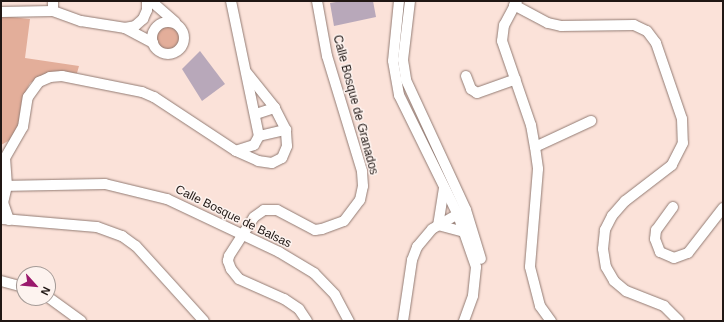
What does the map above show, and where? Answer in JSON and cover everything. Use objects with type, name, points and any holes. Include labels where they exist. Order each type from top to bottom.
[{"type":"street","points":[[52,1],[53,12]]},
{"type":"street","points":[[125,28],[135,26],[143,19],[147,10],[147,1]]},
{"type":"street","points":[[1,12],[53,12],[81,21],[125,28],[153,43],[162,53],[177,52],[185,40],[184,33],[175,22],[151,1]]},
{"type":"street","points":[[231,1],[256,114],[259,136],[254,145],[236,151]]},
{"type":"street","name":"Calle Bosque de Granados","points":[[307,321],[299,309],[284,299],[239,279],[233,273],[229,256],[242,234],[257,214],[268,209],[281,211],[315,230],[330,227],[349,216],[360,200],[363,186],[362,172],[327,56],[317,1]]},
{"type":"street","points":[[400,1],[393,61],[395,80],[399,95],[444,186],[462,212],[465,232],[476,267],[473,296],[464,321]]},
{"type":"street","points":[[410,1],[403,60],[406,80],[480,252],[483,271],[481,293],[471,321]]},
{"type":"street","points":[[551,321],[540,306],[530,267],[538,169],[535,147],[516,79],[502,37],[506,18],[516,3],[548,23],[562,26],[634,25],[647,31],[656,43],[683,125],[683,143],[672,165],[625,201],[612,216],[606,230],[603,249],[606,267],[614,281],[626,291],[664,306],[679,321]]},
{"type":"street","points":[[143,19],[155,29]]},
{"type":"street","points":[[153,43],[155,29],[160,23],[175,22]]},
{"type":"street","points":[[204,321],[139,249],[122,236],[97,227],[5,219],[3,202],[5,158],[15,143],[22,127],[30,91],[44,79],[62,76],[130,88],[148,94],[236,151],[258,161],[272,163],[282,158],[287,146],[286,130],[275,108],[247,73]]},
{"type":"street","points":[[466,76],[471,89],[477,93],[516,79]]},
{"type":"street","points":[[256,114],[275,108]]},
{"type":"street","points":[[535,147],[591,121]]},
{"type":"street","points":[[259,136],[286,130]]},
{"type":"street","points":[[1,150],[15,143]]},
{"type":"street","name":"Calle Bosque de Balsas","points":[[4,186],[104,184],[138,190],[200,212],[314,272],[335,295],[349,321]]},
{"type":"street","points":[[438,225],[444,186]]},
{"type":"street","points":[[673,207],[656,230],[655,239],[660,252],[674,258],[688,253],[723,208]]},
{"type":"street","points":[[403,321],[414,253],[426,234],[438,225],[462,212]]},
{"type":"street","points":[[438,225],[465,232]]},
{"type":"street","points":[[1,281],[16,285]]},
{"type":"street","points":[[56,303],[81,321]]},
{"type":"shaded area","points":[[1,16],[30,19],[25,58],[79,66],[77,73],[49,72],[30,83],[22,99],[18,126],[10,140],[1,145]]},
{"type":"shaded area","points":[[169,24],[179,28],[183,38],[179,48],[169,52],[159,48],[155,38],[159,28]]},
{"type":"building","points":[[342,1],[373,1],[376,17],[334,26],[330,3]]},
{"type":"building","points":[[200,51],[225,84],[202,101],[182,69]]}]
